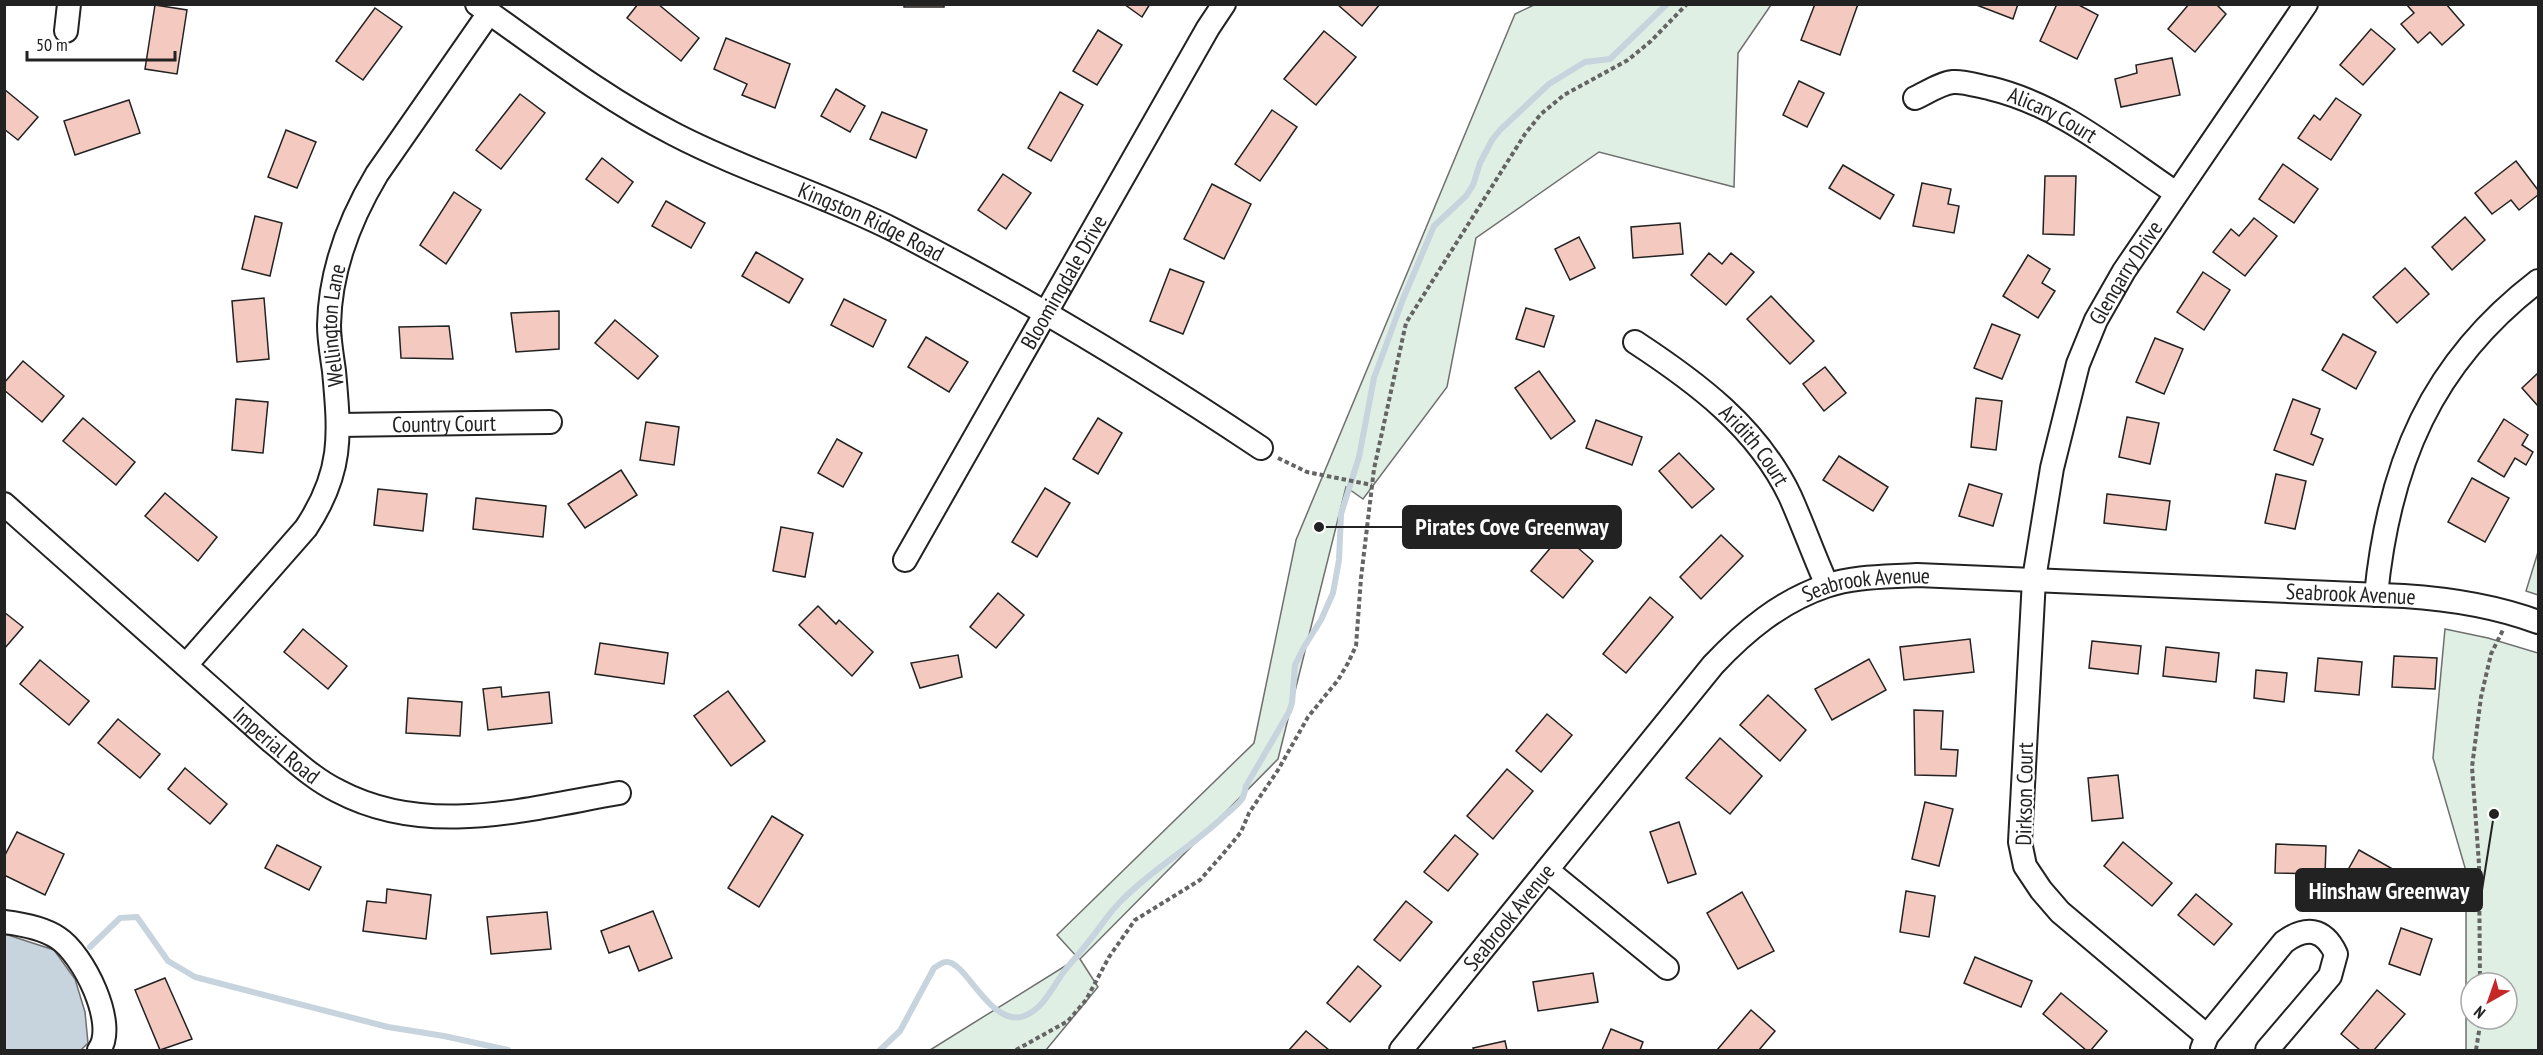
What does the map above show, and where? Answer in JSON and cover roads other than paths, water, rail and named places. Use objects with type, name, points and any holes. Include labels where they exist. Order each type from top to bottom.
[{"type":"street","points":[[66,31],[69,4]]},
{"type":"street","name":"Bloomingdale Drive","points":[[905,560],[1208,28],[1224,4]]},
{"type":"street","name":"Glengarry Drive","points":[[2034,579],[2052,468],[2071,385],[2086,341],[2109,295],[2306,4]]},
{"type":"street","name":"Kingston Ridge Road","points":[[483,9],[608,96],[674,135],[894,231],[1045,313],[1161,381],[1261,448]]},
{"type":"street","name":"Wellington Lane","points":[[186,664],[306,528],[322,503],[336,460],[339,424],[329,326],[334,282],[343,246],[364,196],[483,9]]},
{"type":"street","name":"Alicary Court","points":[[1915,98],[1953,82],[1999,91],[2024,99],[2080,127],[2176,193]]},
{"type":"street","points":[[2376,595],[2380,552],[2388,510],[2408,446],[2440,387],[2471,345],[2505,308],[2538,281]]},
{"type":"street","name":"Aridith Court","points":[[1635,342],[1688,377],[1740,424],[1761,451],[1789,495],[1827,585]]},
{"type":"street","name":"Country Court","points":[[339,424],[550,422]]},
{"type":"street","name":"Imperial Road","points":[[4,504],[309,773],[337,791],[370,806],[424,816],[460,817],[484,816],[619,792]]},
{"type":"street","name":"Seabrook Avenue","points":[[1401,1050],[1673,712],[1732,645],[1762,620],[1788,603],[1827,585],[1876,577],[1917,575],[2376,595],[2453,600],[2508,612],[2538,622]]},
{"type":"street","name":"Dirkson Court","points":[[2034,579],[2020,842],[2025,866],[2060,912],[2204,1043],[2284,942],[2301,932],[2319,933],[2326,937],[2336,954],[2330,976],[2267,1050]]},
{"type":"street","points":[[1547,870],[1667,968]]},
{"type":"street","points":[[4,922],[57,937],[80,959],[91,980],[100,1007],[104,1028],[102,1047],[99,1050]]},
{"type":"waterway","points":[[880,1050],[900,1031],[934,968],[944,962],[954,964],[962,971],[990,1004],[1000,1012],[1012,1017],[1031,1013],[1046,998],[1066,969],[1120,902],[1210,829],[1242,799],[1246,786],[1289,712],[1292,703],[1295,665],[1321,620],[1333,593],[1339,560],[1341,514],[1359,457],[1374,378],[1403,299],[1434,226],[1466,196],[1473,185],[1480,163],[1500,130],[1549,84],[1585,62],[1610,59],[1667,4]]},
{"type":"waterway","points":[[90,947],[120,918],[137,917],[168,961],[195,977],[388,1027],[508,1050]]},
{"type":"place","name":"Pirates Cove Greenway","points":[[1319,527]]},
{"type":"place","name":"Hinshaw Greenway","points":[[2494,814]]}]
